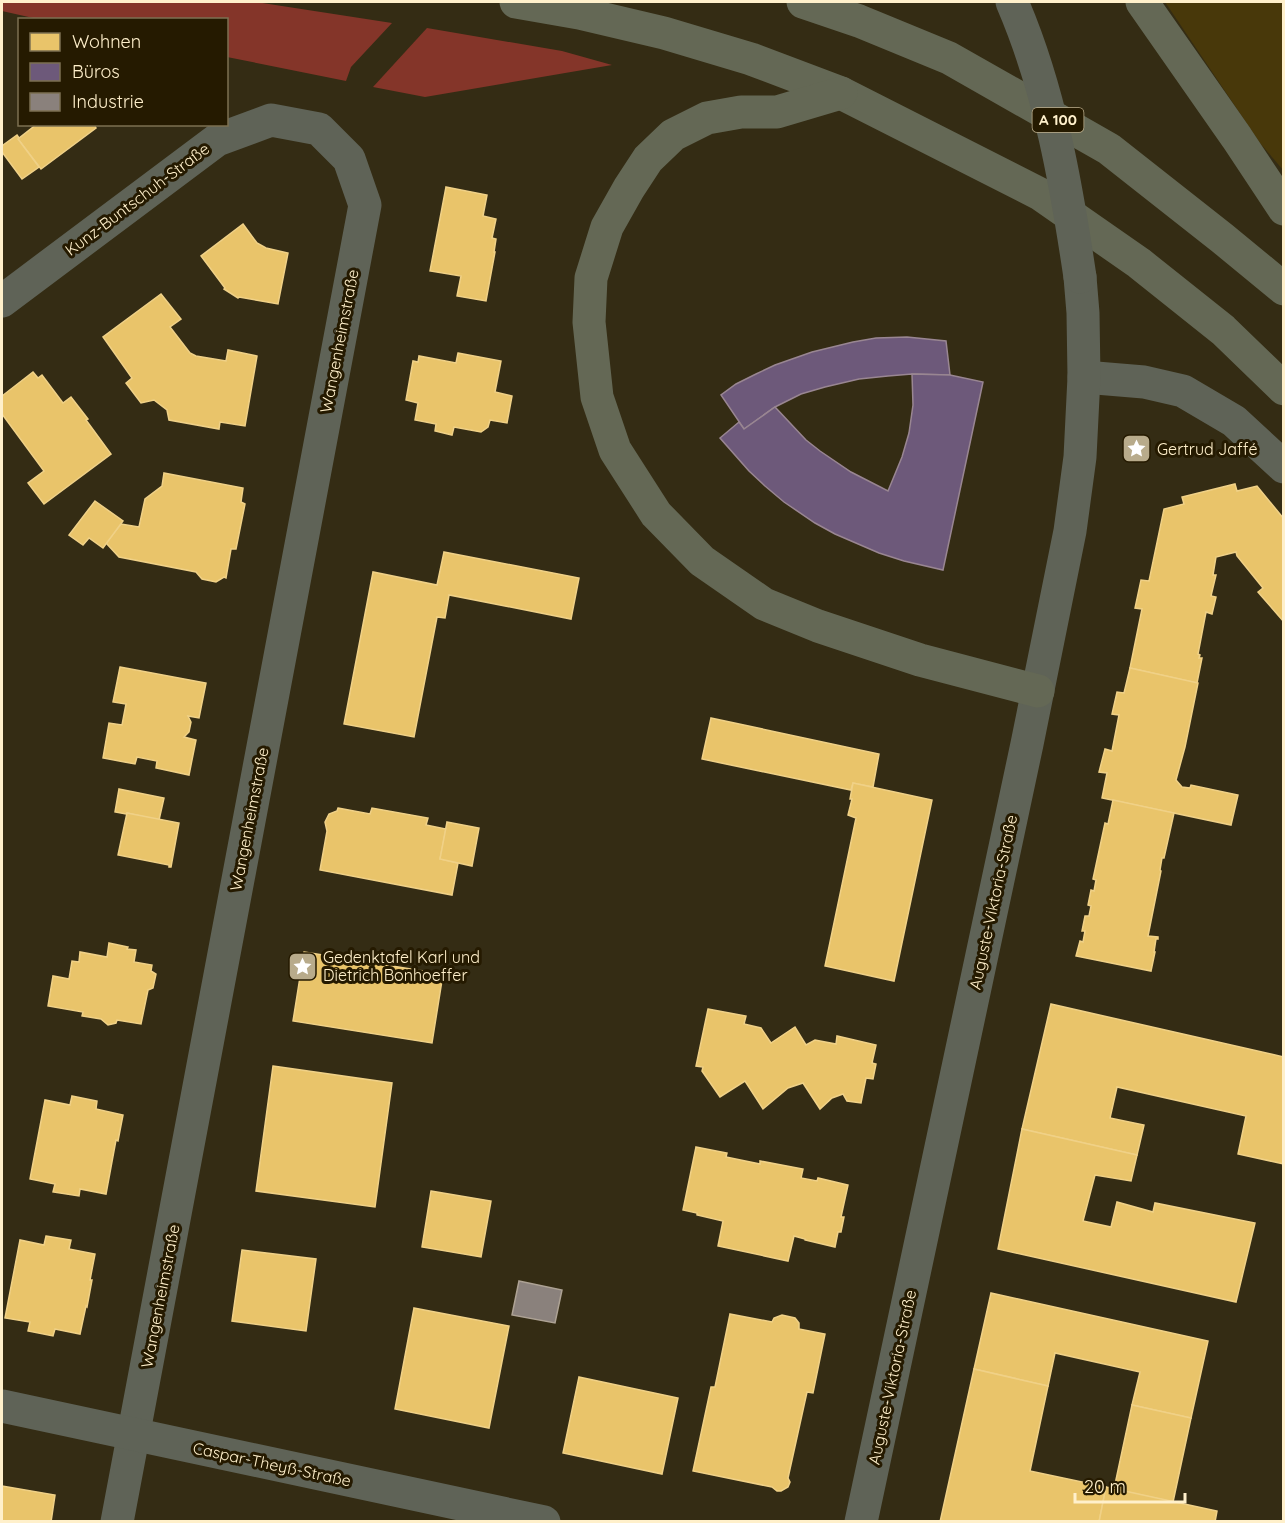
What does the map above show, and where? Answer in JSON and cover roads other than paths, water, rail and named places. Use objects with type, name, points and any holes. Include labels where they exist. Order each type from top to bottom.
[{"type":"highway","points":[[516,2],[579,13],[664,33],[751,59],[841,93],[1040,194],[1139,263],[1223,330],[1284,389]]},
{"type":"highway","name":"A 100","points":[[803,2],[859,21],[949,58],[1109,149],[1284,289]]},
{"type":"highway","points":[[1142,2],[1284,209]]},
{"type":"highway","points":[[841,93],[777,112],[741,112],[707,118],[673,135],[648,159],[607,227],[591,278],[589,322],[597,398],[615,450],[656,514],[702,561],[764,604],[818,626],[920,660],[1038,691]]},
{"type":"street","name":"Auguste-Viktoria-Straße","points":[[861,1521],[1038,691],[1070,531],[1080,457],[1084,377],[1080,277],[1052,119],[1035,61],[1012,2]]},
{"type":"street","name":"Kunz-Buntschuh-Straße","points":[[2,301],[217,140],[271,120],[319,129]]},
{"type":"street","name":"Wangenheimstraße","points":[[117,1521],[365,205],[349,159],[319,129]]},
{"type":"street","points":[[1084,377],[1144,382],[1183,391],[1234,421],[1284,467]]},
{"type":"street","name":"Caspar-Theyß-Straße","points":[[2,1406],[544,1521]]},
{"type":"place","name":"Gertrud Jaffé","points":[[1136,449]]},
{"type":"place","name":"Gedenktafel Karl und Dietrich Bonhoeffer","points":[[302,966]]}]
